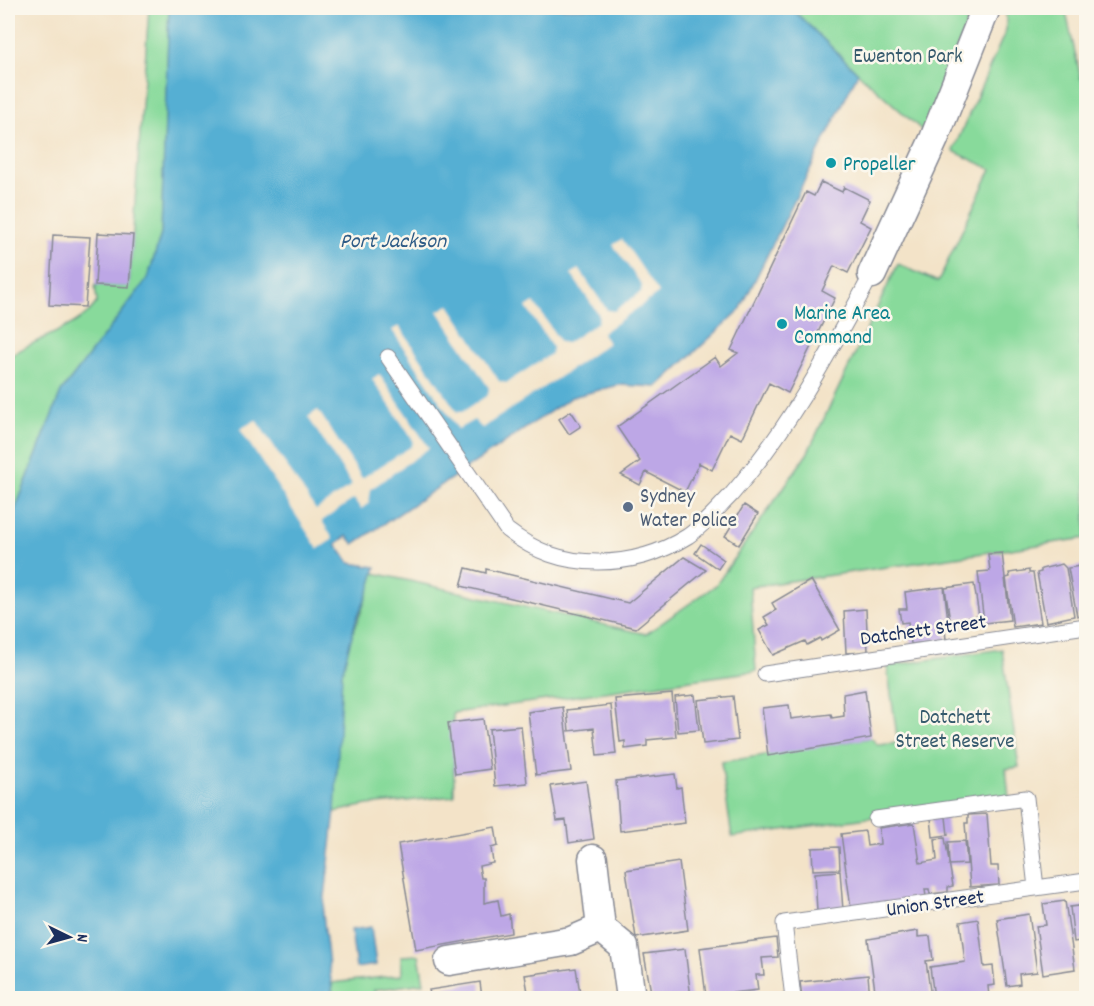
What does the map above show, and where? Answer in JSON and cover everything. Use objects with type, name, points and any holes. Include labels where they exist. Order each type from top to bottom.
[{"type":"street","points":[[872,274],[934,139],[986,8]]},
{"type":"street","points":[[593,858],[601,928],[624,947],[631,999]]},
{"type":"street","points":[[449,961],[571,941],[601,928]]},
{"type":"lane","points":[[388,357],[507,530],[528,546],[554,558],[581,562],[622,562],[653,554],[689,535],[719,508],[756,466],[815,379],[872,274]]},
{"type":"lane","name":"Datchett Street","points":[[765,674],[1086,626]]},
{"type":"lane","points":[[876,819],[1026,798],[1036,888]]},
{"type":"lane","name":"Union Street","points":[[793,999],[784,923],[1086,881]]},
{"type":"green space","points":[[149,8],[169,8],[161,234],[148,278],[61,392],[8,528],[8,353],[14,354],[81,319],[97,302],[95,285],[129,286]]},
{"type":"green space","name":"Ewenton Park","points":[[791,8],[973,8],[924,132],[858,73]]},
{"type":"green space","points":[[1006,8],[1065,8],[1081,79],[1086,80],[1086,284],[1079,346],[1086,346],[1086,538],[750,587],[756,671],[453,713],[454,796],[367,805],[335,812],[337,725],[344,660],[374,573],[646,634],[716,585],[807,454],[898,264],[938,282],[991,169],[953,151],[1006,30]]},
{"type":"green space","name":"Datchett Street Reserve","points":[[1002,649],[1019,767],[1006,769],[1009,798],[732,837],[721,762],[871,738],[878,745],[898,743],[887,666]]},
{"type":"green space","points":[[419,955],[424,983],[374,990],[375,998],[333,998],[332,983],[402,975],[401,956]]},
{"type":"water","name":"Port Jackson","points":[[169,8],[791,8],[858,73],[740,310],[657,387],[619,385],[572,397],[354,544],[347,536],[336,544],[350,563],[376,567],[370,588],[356,620],[342,673],[335,811],[323,914],[333,998],[8,998],[8,528],[61,392],[148,278],[161,234]]},
{"type":"water","points":[[371,927],[376,965],[356,968],[351,930]]},
{"type":"pier","points":[[622,239],[659,293],[602,333],[608,343],[567,372],[482,428],[474,420],[458,429],[392,330],[399,326],[457,412],[462,412],[488,395],[489,388],[438,311],[449,305],[499,381],[506,383],[551,354],[552,347],[526,307],[534,302],[560,342],[567,343],[598,322],[599,315],[571,274],[579,269],[607,310],[614,311],[641,292],[642,285],[613,245]]},
{"type":"pier","points":[[379,374],[429,448],[371,489],[369,503],[361,509],[354,499],[322,521],[333,539],[318,549],[240,429],[256,420],[316,510],[352,485],[308,417],[318,410],[362,478],[412,446],[413,440],[372,379]]},
{"type":"building","name":"Marine Area Command","points":[[821,182],[842,192],[844,187],[870,200],[860,221],[871,227],[848,273],[834,266],[822,291],[835,298],[788,393],[769,383],[742,439],[730,433],[712,470],[699,463],[685,492],[646,472],[640,485],[621,475],[640,461],[617,427],[715,357],[721,366],[738,353],[731,350],[806,192],[814,196]]},
{"type":"building","points":[[98,233],[133,235],[129,287],[95,285]]},
{"type":"building","points":[[53,235],[90,237],[85,307],[49,305]]},
{"type":"building","points":[[571,411],[581,426],[569,434],[559,419]]},
{"type":"building","points":[[744,505],[758,514],[739,545],[725,536]]},
{"type":"building","points":[[701,544],[724,560],[718,569],[695,553]]},
{"type":"building","points":[[1002,553],[1010,620],[984,623],[978,572],[990,571],[988,554]]},
{"type":"building","points":[[684,557],[706,570],[636,628],[461,586],[466,568],[486,573],[486,569],[628,603]]},
{"type":"building","points":[[1062,564],[1066,568],[1074,616],[1046,622],[1037,573],[1041,572],[1041,569]]},
{"type":"building","points":[[1086,565],[1086,614],[1077,616],[1068,568]]},
{"type":"building","points":[[1029,570],[1029,573],[1033,573],[1041,623],[1013,627],[1006,578],[1010,577],[1009,573]]},
{"type":"building","points":[[811,580],[840,630],[821,641],[820,638],[807,645],[805,641],[773,655],[759,630],[769,625],[764,617],[776,610],[772,603]]},
{"type":"building","points":[[974,584],[979,616],[950,620],[945,588]]},
{"type":"building","points":[[944,587],[949,629],[945,629],[946,640],[911,644],[908,622],[901,623],[899,609],[907,609],[905,592]]},
{"type":"building","points":[[866,609],[868,652],[846,653],[844,611]]},
{"type":"building","points":[[865,690],[871,738],[768,756],[762,708],[789,705],[791,719],[831,714],[832,718],[844,716],[843,694]]},
{"type":"building","points":[[672,694],[676,737],[647,740],[647,746],[625,749],[625,741],[620,742],[615,699]]},
{"type":"building","points":[[695,695],[699,730],[678,732],[675,697]]},
{"type":"building","points":[[733,696],[738,740],[703,744],[698,700]]},
{"type":"building","points":[[611,705],[616,754],[597,756],[594,728],[569,731],[567,710]]},
{"type":"building","points":[[563,707],[571,771],[536,775],[528,712]]},
{"type":"building","points":[[483,719],[490,769],[455,774],[448,723]]},
{"type":"building","points":[[521,726],[527,783],[495,786],[489,729]]},
{"type":"building","points":[[675,774],[677,788],[681,787],[685,823],[620,831],[616,781]]},
{"type":"building","points":[[586,781],[594,839],[569,843],[566,820],[557,821],[551,786]]},
{"type":"building","points":[[987,814],[991,866],[998,866],[999,885],[970,887],[965,823],[968,823],[968,815]]},
{"type":"building","points":[[946,817],[948,835],[933,837],[931,818]]},
{"type":"building","points":[[914,823],[920,863],[937,860],[935,839],[945,838],[953,886],[948,887],[948,892],[930,894],[929,889],[925,889],[926,897],[851,908],[841,834],[865,831],[867,846],[880,844],[879,828]]},
{"type":"building","points":[[495,827],[498,846],[491,848],[493,863],[479,866],[481,878],[484,878],[484,903],[498,900],[501,916],[509,914],[511,933],[416,950],[398,844]]},
{"type":"building","points":[[965,841],[967,864],[949,865],[948,842]]},
{"type":"building","points":[[839,847],[840,869],[813,870],[812,848]]},
{"type":"building","points":[[679,862],[688,930],[636,938],[626,870]]},
{"type":"building","points":[[840,871],[843,910],[817,912],[815,873]]},
{"type":"building","points":[[1065,901],[1075,969],[1043,974],[1036,926],[1046,925],[1043,904]]},
{"type":"building","points":[[1086,905],[1086,940],[1074,942],[1070,907]]},
{"type":"building","points":[[1029,914],[1037,972],[1019,974],[1020,984],[1007,986],[997,919]]},
{"type":"building","points":[[978,919],[984,967],[993,966],[995,985],[988,986],[989,998],[934,998],[930,967],[965,962],[960,922]]},
{"type":"building","points":[[918,931],[918,937],[930,936],[933,960],[926,961],[931,998],[876,998],[868,939]]},
{"type":"building","points":[[776,938],[778,957],[762,958],[764,975],[756,975],[758,990],[706,996],[700,948]]},
{"type":"building","points":[[685,949],[691,998],[652,998],[644,954]]},
{"type":"building","points":[[576,968],[580,993],[587,993],[588,998],[529,998],[525,975]]},
{"type":"building","points":[[868,975],[870,998],[802,998],[800,982]]},
{"type":"building","points":[[480,982],[482,998],[431,998],[429,990]]},
{"type":"building","points":[[786,993],[786,998],[762,997]]},
{"type":"place","name":"Propeller","points":[[831,163]]},
{"type":"place","name":"Marine Area Command","points":[[782,324]]},
{"type":"place","name":"Sydney Water Police","points":[[628,507]]}]
